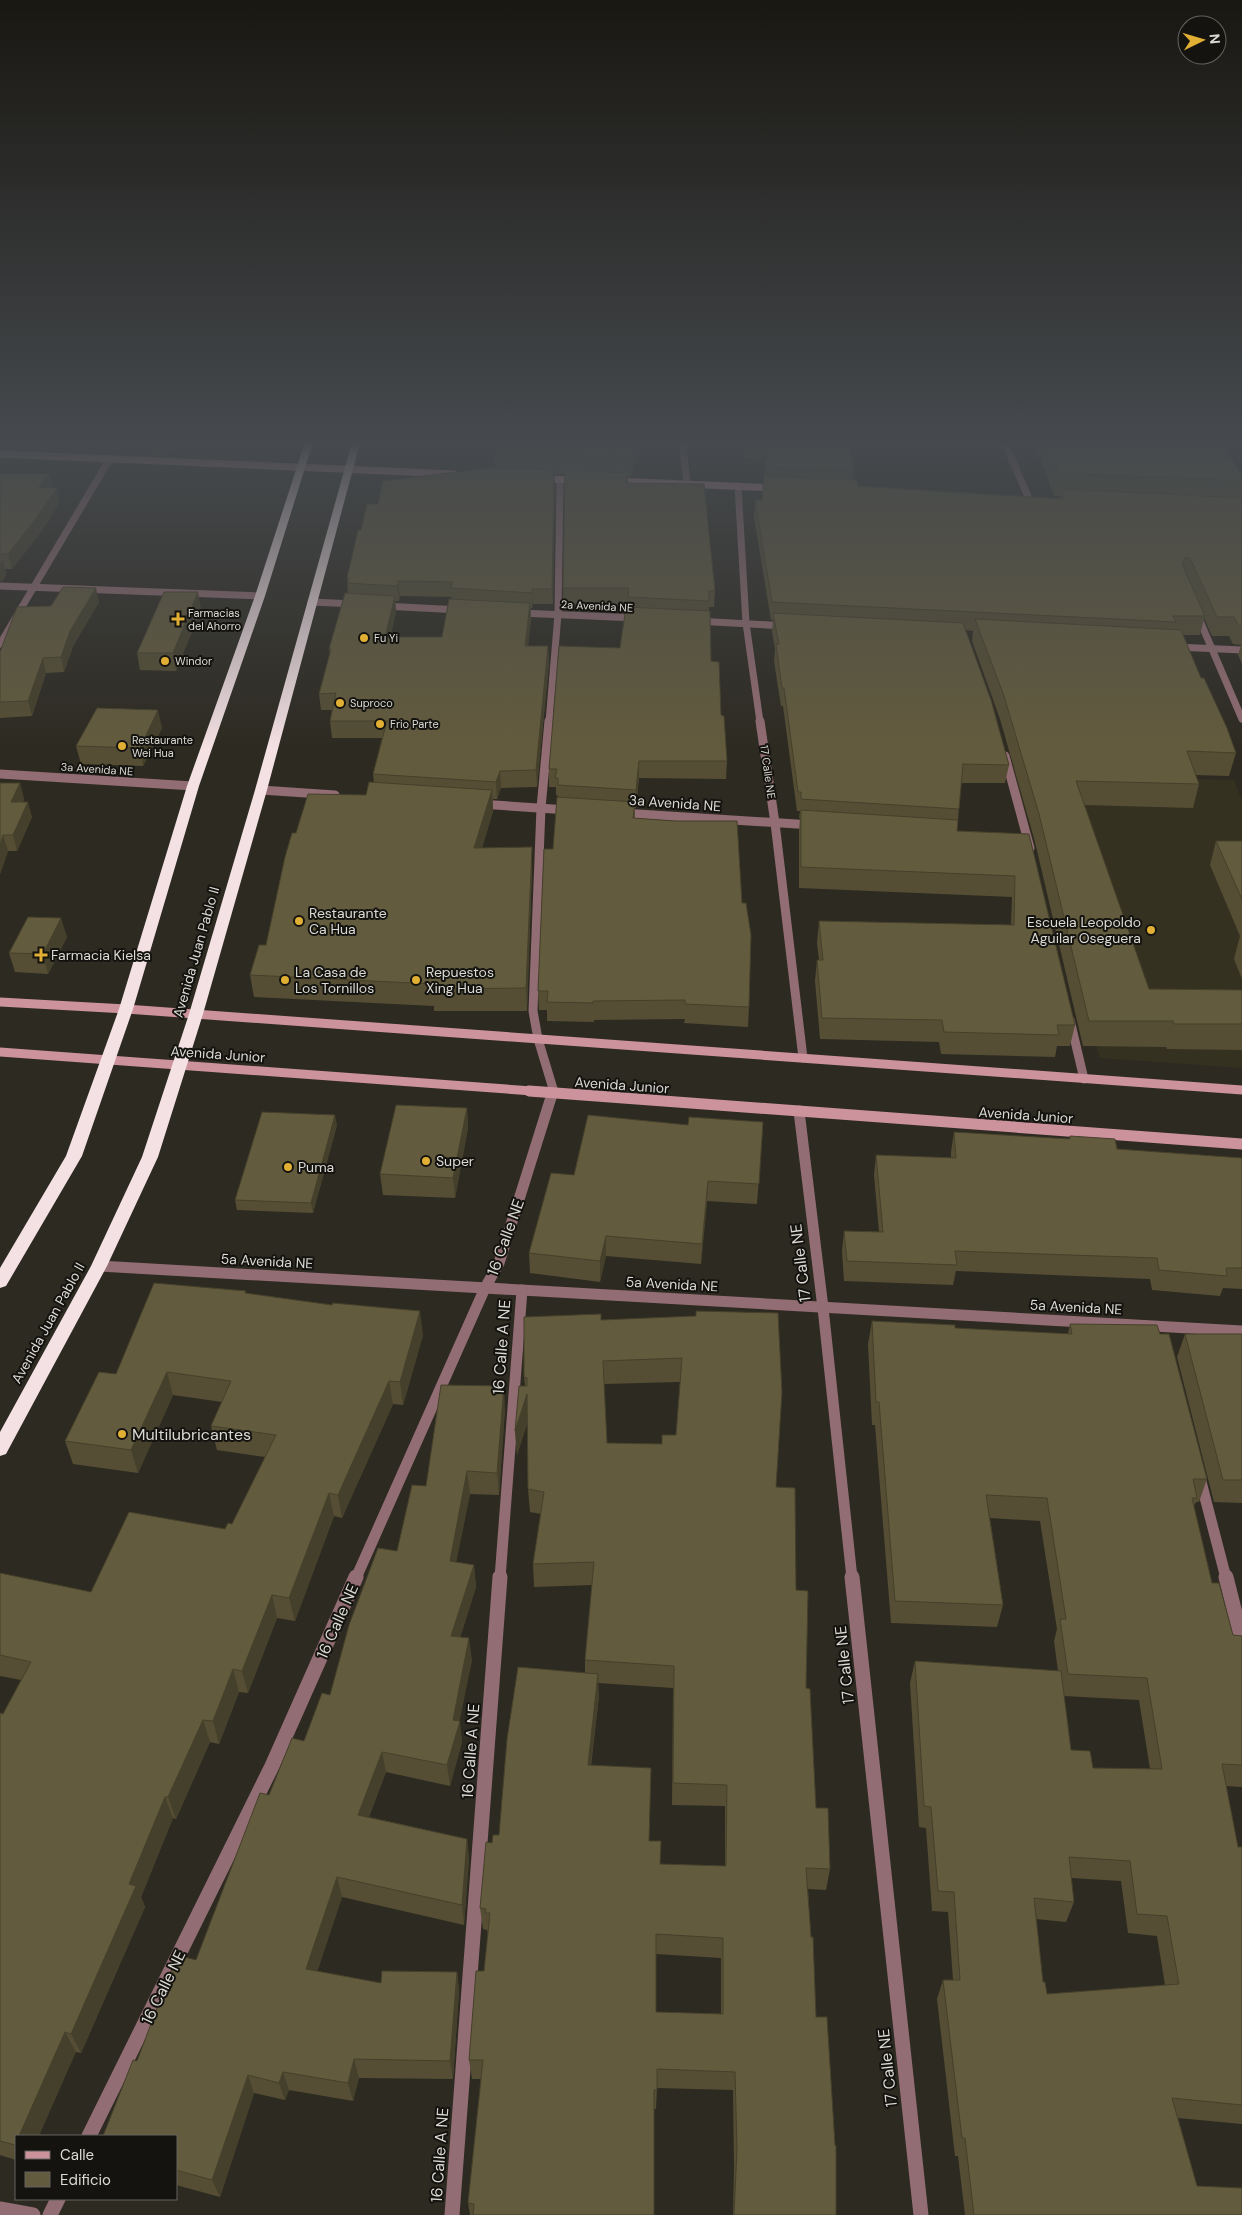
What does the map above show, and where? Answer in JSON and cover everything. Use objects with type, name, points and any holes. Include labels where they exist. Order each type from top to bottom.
[{"type":"highway","points":[[2,1276],[74,1156],[126,1009],[193,786],[277,542]]},
{"type":"highway","name":"Avenida Juan Pablo II","points":[[0,1449],[99,1266],[150,1157],[196,1014],[261,790],[328,542]]},
{"type":"main road","points":[[0,1002],[126,1009],[1242,1090]]},
{"type":"main road","name":"Avenida Junior","points":[[0,1052],[1242,1144]]},
{"type":"street","points":[[0,644],[60,542]]},
{"type":"street","points":[[554,1093],[538,1039],[533,1011],[542,808],[558,614],[559,542]]},
{"type":"street","name":"17 Calle NE","points":[[741,542],[746,623],[776,823],[803,1058]]},
{"type":"street","points":[[0,586],[260,596]]},
{"type":"street","points":[[311,602],[361,605]]},
{"type":"street","points":[[380,606],[469,610]]},
{"type":"street","points":[[1194,607],[1242,719]]},
{"type":"street","name":"2a Avenida NE","points":[[508,612],[647,619]]},
{"type":"street","points":[[686,620],[795,626]]},
{"type":"street","points":[[1172,647],[1242,650]]},
{"type":"street","points":[[1002,744],[1032,858]]},
{"type":"street","name":"3a Avenida NE","points":[[0,774],[193,786]]},
{"type":"street","points":[[261,790],[348,796]]},
{"type":"street","points":[[474,804],[580,810]]},
{"type":"street","name":"3a Avenida NE","points":[[610,812],[824,826]]},
{"type":"street","points":[[1018,838],[1028,839]]},
{"type":"street","points":[[1068,1012],[1084,1079]]},
{"type":"street","name":"16 Calle NE","points":[[89,2135],[272,1766],[485,1288],[499,1263],[554,1093]]},
{"type":"street","name":"17 Calle NE","points":[[799,1111],[823,1308],[920,2215]]},
{"type":"street","name":"5a Avenida NE","points":[[99,1266],[823,1308],[1163,1332],[1242,1331]]},
{"type":"street","name":"16 Calle A NE","points":[[452,2215],[522,1290]]},
{"type":"street","points":[[1198,1470],[1242,1641]]},
{"type":"street","points":[[50,2215],[58,2200]]},
{"type":"street","points":[[0,2209],[33,2215]]},
{"type":"shaded area","name":"Escuela Leopoldo Aguilar Oseguera","points":[[1014,774],[1234,780],[1242,801],[1242,1068],[1100,1058]]},
{"type":"building","points":[[0,542],[17,542],[8,554],[0,554]]},
{"type":"building","points":[[355,542],[553,542],[552,589],[532,589],[532,593],[451,588],[452,582],[398,581],[397,586],[347,583],[349,578],[347,578]]},
{"type":"building","points":[[564,542],[710,542],[715,591],[709,591],[709,601],[628,597],[629,588],[563,588]]},
{"type":"building","points":[[762,542],[1242,542],[1242,626],[1238,625],[1234,617],[1217,617],[1190,558],[1185,558],[1182,564],[1205,616],[1173,616],[1176,622],[772,602]]},
{"type":"building","points":[[63,587],[96,588],[70,631],[61,657],[43,658],[28,701],[0,702],[0,652],[17,607],[51,606]]},
{"type":"building","points":[[164,592],[198,592],[173,653],[137,653]]},
{"type":"building","points":[[345,593],[395,596],[385,637],[442,637],[449,599],[530,603],[525,646],[548,646],[536,770],[500,771],[496,782],[373,774],[387,721],[330,721],[336,693],[319,694],[331,649],[329,649]]},
{"type":"building","points":[[626,607],[710,611],[711,661],[719,662],[721,715],[724,716],[727,761],[639,761],[636,790],[558,785],[558,778],[555,778],[557,769],[549,769],[559,646],[620,648]]},
{"type":"building","points":[[773,613],[963,623],[991,700],[1009,765],[963,764],[959,809],[801,799],[801,792],[798,792],[784,688],[782,688],[776,644],[779,644]]},
{"type":"building","points":[[975,619],[1181,630],[1201,678],[1204,678],[1227,728],[1236,753],[1187,751],[1199,784],[1076,781],[1149,989],[1242,990],[1242,1024],[1174,1024],[1173,1021],[1089,1021],[1039,814],[1004,696]]},
{"type":"building","points":[[97,708],[158,710],[140,748],[76,746]]},
{"type":"building","points":[[369,782],[492,790],[474,848],[532,847],[526,988],[432,989],[433,984],[250,975],[259,945],[266,945],[285,857],[292,833],[296,833],[308,794],[366,795]]},
{"type":"building","points":[[0,783],[20,783],[11,802],[28,802],[13,835],[3,835],[0,845]]},
{"type":"building","points":[[557,797],[635,802],[633,818],[675,821],[737,821],[742,903],[746,903],[751,935],[749,1007],[685,1004],[685,1000],[593,1001],[593,1003],[547,1002],[548,991],[538,991],[544,849],[553,849]]},
{"type":"building","points":[[801,810],[958,820],[957,831],[1029,834],[1075,1025],[1057,1025],[1059,1035],[944,1032],[942,1020],[822,1018],[817,960],[823,960],[819,921],[1014,925],[1015,876],[801,867]]},
{"type":"building","points":[[1216,841],[1242,841],[1242,899]]},
{"type":"building","points":[[28,917],[61,918],[43,954],[9,953]]},
{"type":"building","name":"Super","points":[[396,1105],[467,1108],[453,1178],[380,1174]]},
{"type":"building","name":"Puma","points":[[262,1112],[335,1115],[311,1203],[235,1200]]},
{"type":"building","points":[[588,1115],[688,1125],[689,1117],[763,1122],[759,1184],[708,1181],[702,1244],[606,1236],[600,1261],[529,1253],[551,1173],[574,1175]]},
{"type":"building","points":[[954,1132],[1070,1139],[1070,1136],[1115,1139],[1117,1149],[1242,1158],[1242,1268],[1226,1268],[1227,1276],[1159,1270],[1157,1258],[955,1251],[957,1265],[847,1261],[844,1231],[883,1232],[876,1155],[956,1158]]},
{"type":"building","points":[[154,1283],[246,1291],[245,1293],[332,1305],[333,1303],[420,1311],[400,1382],[389,1381],[338,1495],[329,1493],[289,1598],[272,1595],[242,1671],[233,1669],[213,1721],[203,1720],[168,1797],[165,1797],[129,1884],[136,1886],[71,2034],[65,2032],[19,2135],[15,2135],[15,2145],[0,2141],[0,1713],[3,1714],[31,1662],[0,1655],[0,1573],[91,1592],[129,1512],[225,1529],[228,1523],[232,1524],[276,1435],[211,1426],[231,1381],[167,1372],[131,1450],[65,1441],[99,1372],[116,1374]]},
{"type":"building","points":[[696,1311],[778,1313],[782,1392],[776,1487],[795,1488],[796,1590],[808,1591],[806,1688],[810,1689],[816,1808],[828,1808],[830,1869],[806,1868],[811,1937],[813,1937],[816,2017],[827,2017],[836,2146],[836,2215],[734,2215],[737,2149],[735,2072],[657,2069],[657,2090],[654,2090],[654,2215],[473,2215],[474,2204],[468,2203],[483,2060],[469,2060],[476,1971],[484,1971],[490,1913],[485,1913],[486,1909],[480,1908],[486,1842],[492,1843],[493,1835],[499,1835],[507,1739],[518,1667],[598,1674],[588,1765],[651,1768],[649,1841],[661,1841],[660,1864],[726,1866],[727,1785],[673,1783],[674,1666],[585,1660],[594,1562],[533,1564],[544,1492],[528,1489],[527,1394],[515,1431],[519,1386],[527,1386],[527,1378],[524,1377],[524,1317],[601,1314],[601,1320],[696,1316]],"holes":[[[682,1358],[676,1435],[662,1435],[662,1444],[607,1443],[603,1361]],[[656,1934],[723,1938],[723,2014],[656,2012]]]},
{"type":"building","points":[[872,1321],[955,1325],[955,1328],[1072,1334],[1070,1324],[1157,1325],[1160,1334],[1169,1334],[1207,1479],[1193,1479],[1197,1498],[1192,1498],[1212,1583],[1219,1583],[1233,1635],[1242,1636],[1242,1765],[1222,1764],[1238,1847],[1242,1847],[1242,2105],[1172,2098],[1197,2186],[1242,2188],[1242,2215],[974,2215],[965,2138],[962,2138],[943,1980],[960,1980],[954,1892],[938,1891],[931,1807],[924,1806],[915,1661],[1061,1671],[1071,1750],[1090,1751],[1093,1768],[1162,1769],[1147,1678],[1068,1674],[1060,1619],[1066,1619],[1047,1498],[986,1495],[1003,1605],[895,1601],[879,1402],[876,1402]],"holes":[[[1069,1857],[1130,1861],[1137,1914],[1167,1916],[1179,1984],[1047,1994],[1045,1982],[1043,1982],[1034,1898],[1074,1902]]]},
{"type":"building","points":[[1185,1334],[1242,1334],[1242,1480],[1223,1480]]},
{"type":"building","points":[[441,1385],[504,1386],[497,1473],[467,1471],[450,1561],[474,1565],[451,1636],[469,1638],[453,1720],[460,1721],[447,1765],[382,1752],[358,1815],[467,1839],[462,1905],[337,1877],[306,1969],[381,1983],[382,1971],[457,1972],[450,2061],[354,2059],[348,2083],[283,2072],[279,2083],[248,2075],[212,2180],[178,2171],[178,2135],[103,2135],[133,2060],[137,2061],[177,1955],[196,1960],[260,1793],[269,1795],[292,1738],[304,1741],[322,1693],[330,1695],[349,1625],[378,1548],[397,1551],[412,1485],[426,1486]]},
{"type":"place","name":"Farmacias del Ahorro","points":[[178,619]]},
{"type":"place","name":"Fu Yi","points":[[364,638]]},
{"type":"place","name":"Windor","points":[[165,661]]},
{"type":"place","name":"Suproco","points":[[340,703]]},
{"type":"place","name":"Frio Parte","points":[[380,724]]},
{"type":"place","name":"Restaurante Wei Hua","points":[[122,746]]},
{"type":"place","name":"Restaurante Ca Hua","points":[[299,921]]},
{"type":"place","name":"Escuela Leopoldo Aguilar Oseguera","points":[[1151,930]]},
{"type":"place","name":"Farmacia Kielsa","points":[[41,955]]},
{"type":"place","name":"La Casa de Los Tornillos","points":[[285,980]]},
{"type":"place","name":"Repuestos Xing Hua","points":[[416,980]]},
{"type":"place","name":"Super","points":[[426,1161]]},
{"type":"place","name":"Puma","points":[[288,1167]]},
{"type":"place","name":"Multilubricantes","points":[[122,1434]]}]
